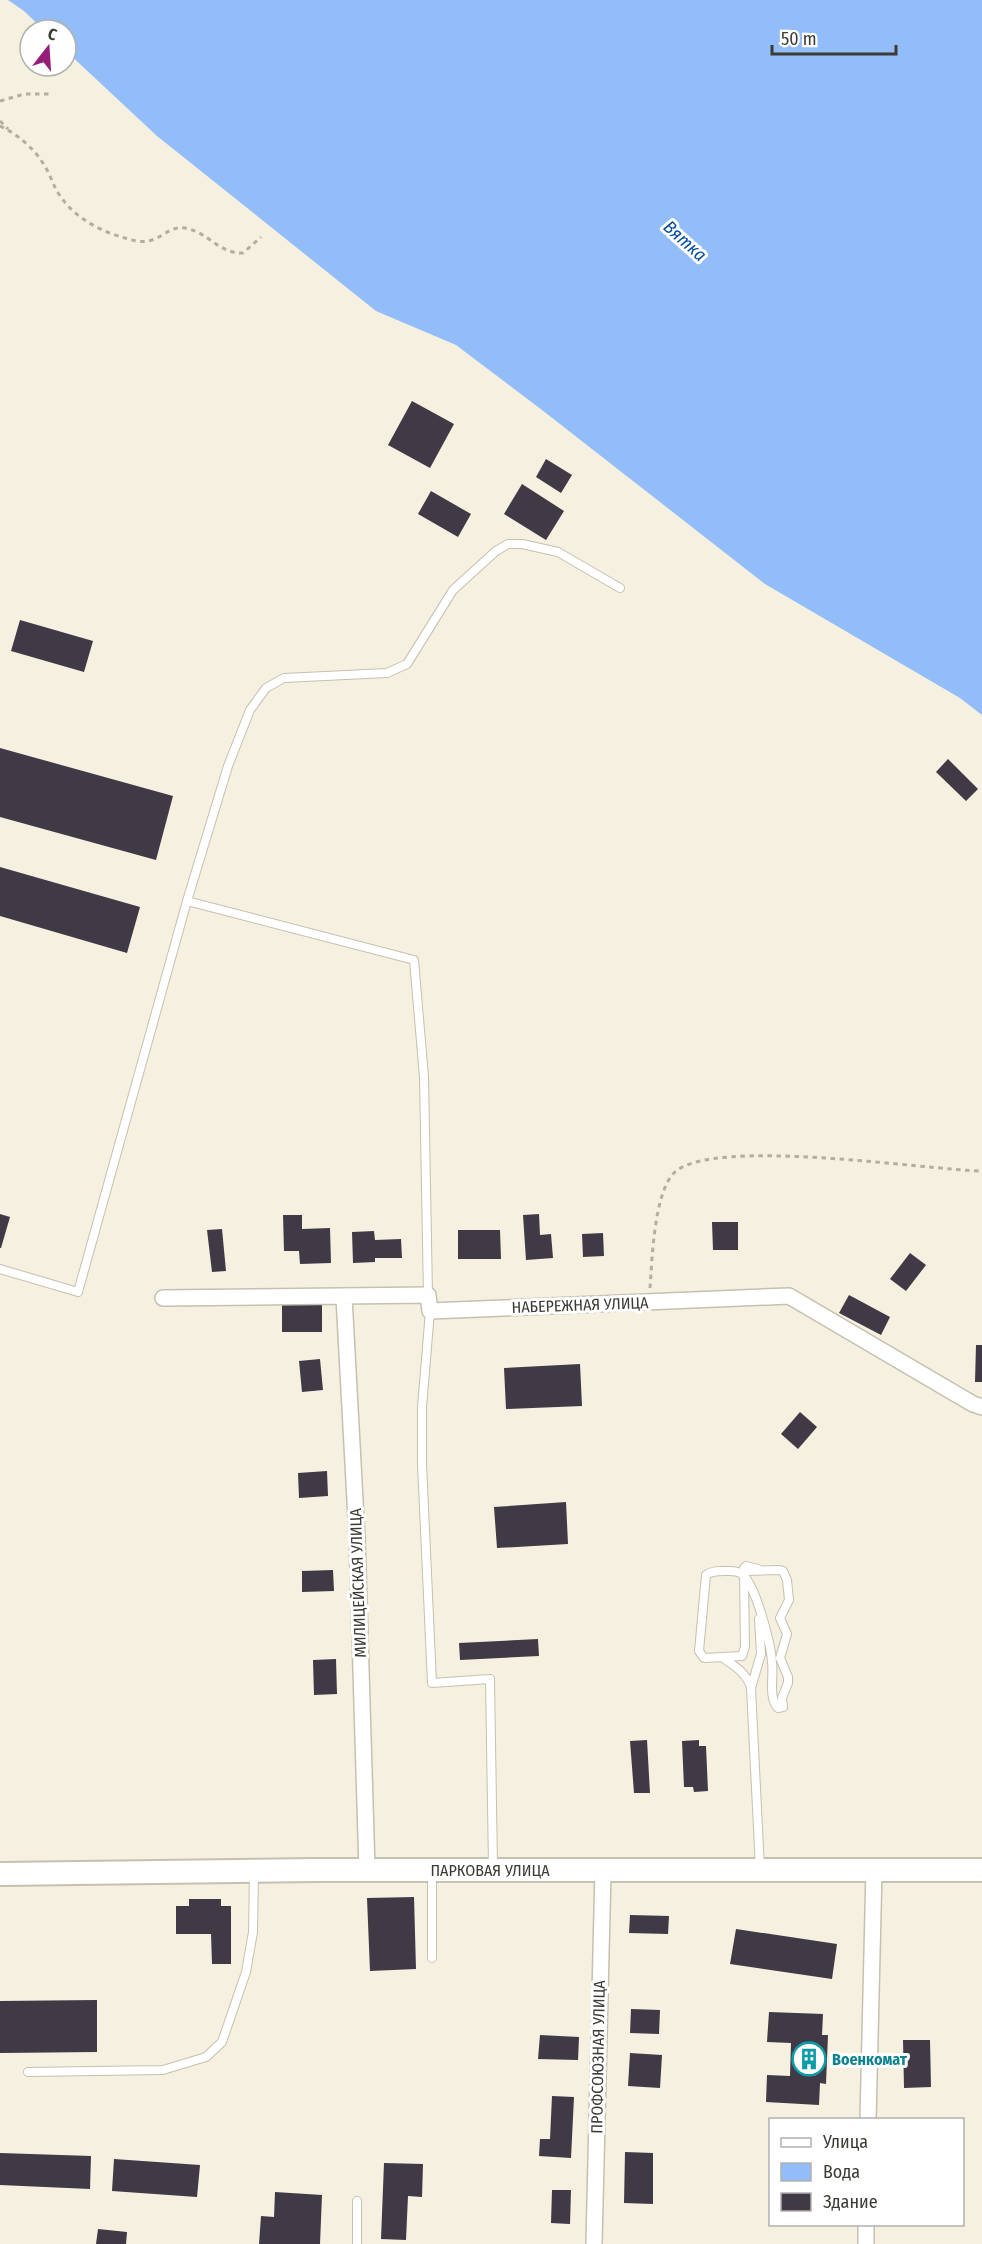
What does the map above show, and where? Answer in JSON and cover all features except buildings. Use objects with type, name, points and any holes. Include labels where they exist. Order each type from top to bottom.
[{"type":"street","points":[[163,1298],[428,1295],[430,1311]]},
{"type":"street","name":"НАБЕРЕЖНАЯ УЛИЦА","points":[[430,1311],[789,1296],[973,1404],[982,1407]]},
{"type":"street","name":"МИЛИЦЕЙСКАЯ УЛИЦА","points":[[344,1297],[357,1537],[367,1870]]},
{"type":"street","name":"ПАРКОВАЯ УЛИЦА","points":[[0,1874],[432,1869],[982,1870]]},
{"type":"street","name":"ПРОФСОЮЗНАЯ УЛИЦА","points":[[594,2244],[603,1870]]},
{"type":"street","points":[[868,2118],[873,1870]]},
{"type":"street","points":[[866,2226],[866,2244]]},
{"type":"lane","points":[[0,1269],[78,1292],[187,901],[228,766],[250,710],[266,688],[284,678],[387,673],[407,664],[453,590],[496,551],[508,544],[522,544],[558,552],[620,588]]},
{"type":"lane","points":[[187,901],[414,960],[424,1077],[428,1295]]},
{"type":"lane","points":[[430,1311],[422,1407],[422,1464],[432,1683],[490,1679],[493,1870]]},
{"type":"lane","points":[[742,1656],[746,1647],[744,1573],[746,1566],[783,1571],[788,1580],[789,1600],[780,1618],[787,1634],[780,1658],[788,1677],[782,1698],[783,1707],[778,1708],[774,1702],[770,1647],[752,1587],[744,1573],[735,1571],[710,1573],[704,1582],[699,1654],[704,1658],[723,1658],[742,1656],[761,1654]]},
{"type":"lane","points":[[751,1688],[761,1654],[758,1608]]},
{"type":"lane","points":[[723,1658],[742,1671],[751,1688],[760,1870]]},
{"type":"lane","points":[[432,1869],[432,1958]]},
{"type":"lane","points":[[28,2072],[163,2070],[206,2057],[222,2042],[246,1972],[253,1932],[254,1870]]},
{"type":"lane","points":[[357,2201],[357,2244]]},
{"type":"path","points":[[0,101],[24,94],[52,94]]},
{"type":"path","points":[[0,121],[39,157],[60,197],[73,211],[96,227],[118,236],[144,242],[154,240],[169,231],[186,228],[203,234],[233,254],[243,253],[261,237]]},
{"type":"path","points":[[0,126],[9,130]]},
{"type":"path","points":[[649,1302],[653,1247],[658,1213],[666,1185],[675,1172],[688,1166],[710,1159],[787,1155],[982,1171]]},
{"type":"water","name":"Вятка","points":[[8,0],[982,0],[982,715],[960,698],[765,584],[456,345],[376,311],[157,136],[78,62],[78,18],[31,18]]},
{"type":"place","name":"Военкомат","points":[[809,2059]]}]
